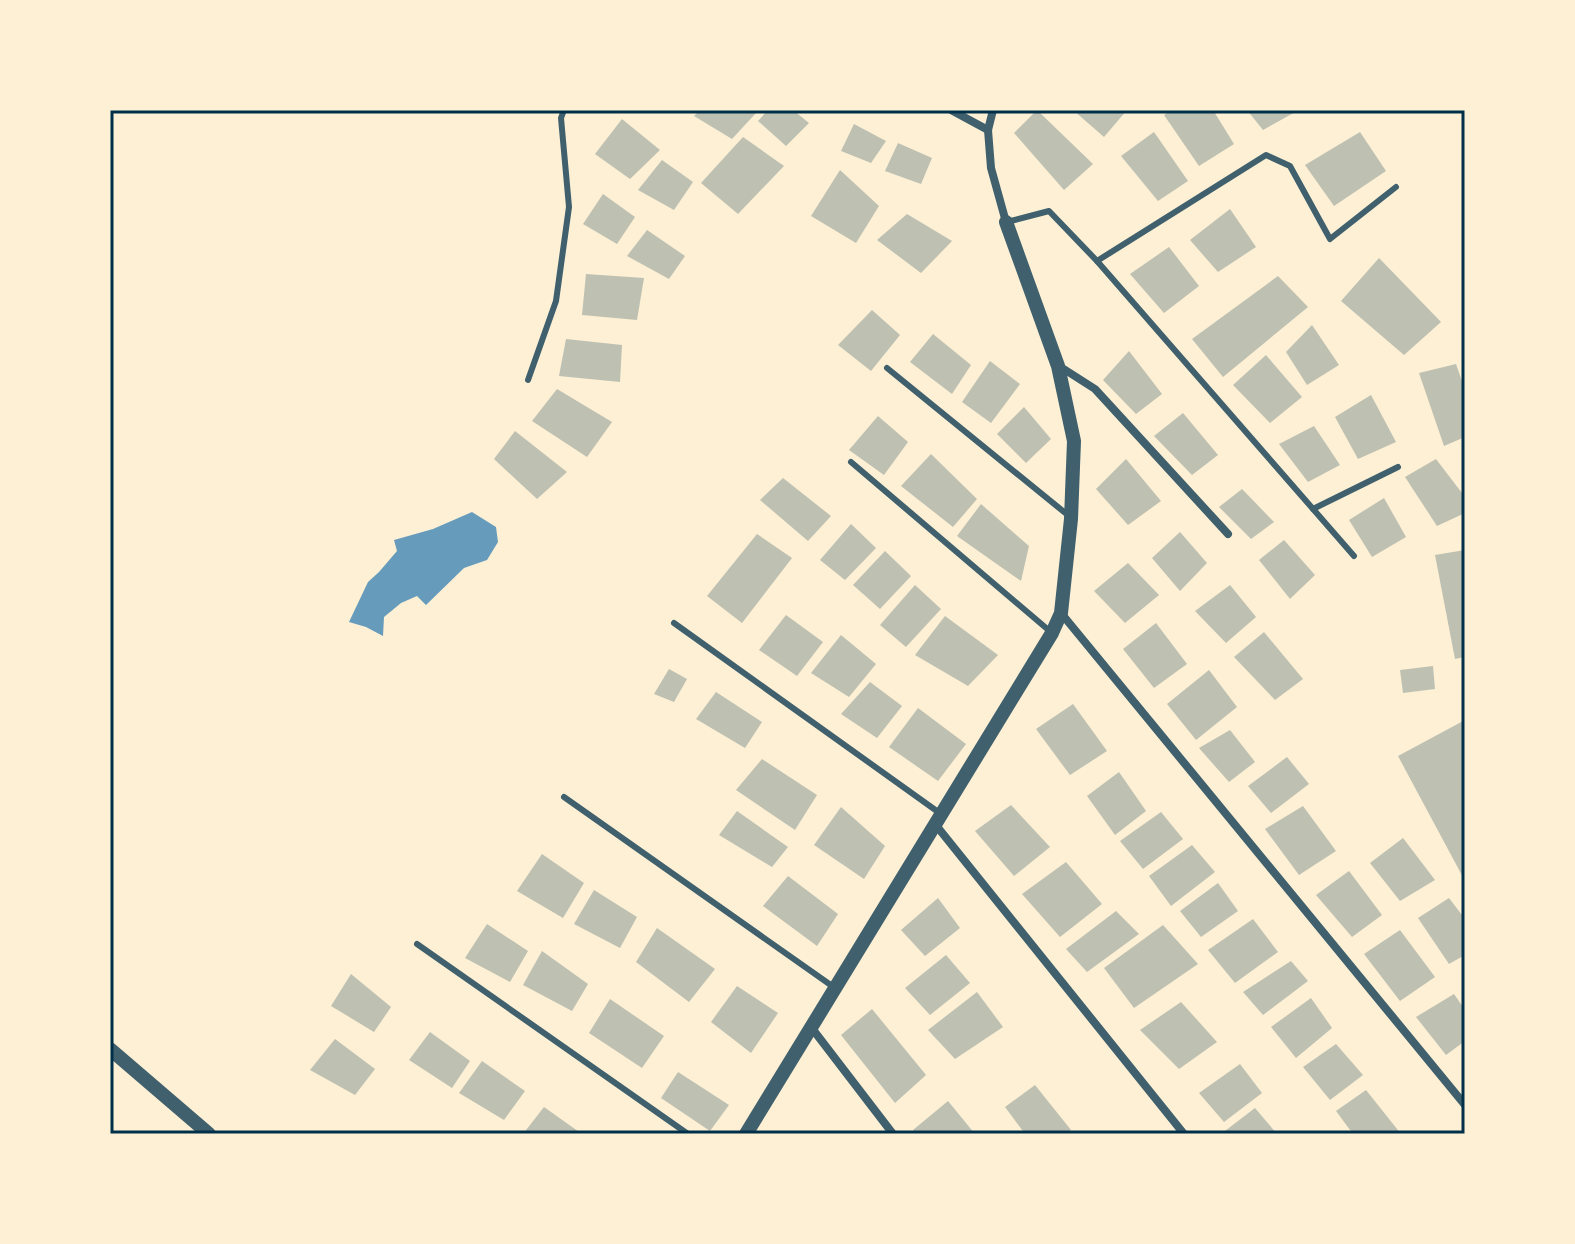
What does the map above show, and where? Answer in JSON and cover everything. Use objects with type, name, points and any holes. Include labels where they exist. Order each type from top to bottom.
[{"type":"street","points":[[951,110],[988,130]]},
{"type":"street","points":[[746,1134],[1052,633],[1061,613],[1071,519],[1074,441],[1058,366],[1006,222],[991,168],[988,130],[993,110]]},
{"type":"street","points":[[1058,366],[1095,389],[1228,534]]},
{"type":"street","points":[[1061,613],[1465,1105]]},
{"type":"street","points":[[939,819],[1184,1134]]},
{"type":"street","points":[[811,1027],[893,1134]]},
{"type":"street","points":[[114,1058],[209,1134]]},
{"type":"lane","points":[[528,380],[556,301],[569,207],[561,118],[564,110]]},
{"type":"lane","points":[[1097,261],[1266,155],[1290,166],[1330,239],[1396,187]]},
{"type":"lane","points":[[1006,222],[1049,211],[1097,261],[1354,556]]},
{"type":"lane","points":[[887,368],[1071,519]]},
{"type":"lane","points":[[851,462],[1052,633]]},
{"type":"lane","points":[[1313,509],[1398,467]]},
{"type":"lane","points":[[674,623],[939,819]]},
{"type":"lane","points":[[564,797],[835,988]]},
{"type":"lane","points":[[417,944],[688,1134]]},
{"type":"water","points":[[472,512],[496,527],[498,542],[487,560],[464,568],[426,605],[417,596],[401,603],[384,617],[383,636],[349,622],[368,582],[397,551],[394,540],[433,529]]},
{"type":"building","points":[[700,110],[752,110],[756,113],[732,139],[694,116]]},
{"type":"building","points":[[768,110],[793,110],[809,123],[786,146],[758,121]]},
{"type":"building","points":[[1037,110],[1093,164],[1064,190],[1014,133]]},
{"type":"building","points":[[1073,110],[1127,110],[1104,137]]},
{"type":"building","points":[[1172,110],[1213,110],[1234,144],[1199,166],[1164,115]]},
{"type":"building","points":[[1247,110],[1299,110],[1263,130]]},
{"type":"building","points":[[622,119],[660,150],[630,179],[595,154]]},
{"type":"building","points":[[854,124],[886,141],[871,163],[841,151]]},
{"type":"building","points":[[1154,132],[1188,181],[1158,201],[1121,156]]},
{"type":"building","points":[[1360,132],[1386,171],[1334,206],[1305,165]]},
{"type":"building","points":[[743,137],[784,166],[738,214],[701,183]]},
{"type":"building","points":[[898,143],[932,158],[921,184],[885,171]]},
{"type":"building","points":[[662,160],[693,182],[674,210],[638,190]]},
{"type":"building","points":[[840,170],[879,206],[856,243],[811,216]]},
{"type":"building","points":[[603,194],[635,217],[617,244],[583,224]]},
{"type":"building","points":[[1230,209],[1256,247],[1218,272],[1190,240]]},
{"type":"building","points":[[907,214],[952,241],[921,273],[877,240]]},
{"type":"building","points":[[647,230],[685,256],[669,279],[627,256]]},
{"type":"building","points":[[1169,247],[1199,286],[1164,313],[1130,274]]},
{"type":"building","points":[[1379,258],[1441,322],[1404,355],[1341,301]]},
{"type":"building","points":[[586,274],[644,278],[637,320],[582,315]]},
{"type":"building","points":[[1278,276],[1308,307],[1223,377],[1192,339]]},
{"type":"building","points":[[872,310],[900,335],[871,371],[838,345]]},
{"type":"building","points":[[1312,325],[1339,365],[1307,385],[1286,352]]},
{"type":"building","points":[[933,334],[971,365],[952,394],[910,362]]},
{"type":"building","points":[[566,339],[622,345],[620,382],[559,376]]},
{"type":"building","points":[[1129,351],[1162,394],[1136,414],[1103,380]]},
{"type":"building","points":[[1266,355],[1302,397],[1270,423],[1233,385]]},
{"type":"building","points":[[990,361],[1020,384],[991,423],[962,402]]},
{"type":"building","points":[[1456,364],[1465,390],[1465,437],[1444,446],[1419,373]]},
{"type":"building","points":[[557,389],[612,422],[587,457],[532,421]]},
{"type":"building","points":[[1371,395],[1396,442],[1358,459],[1335,417]]},
{"type":"building","points":[[1024,407],[1051,439],[1026,463],[997,434]]},
{"type":"building","points":[[1183,413],[1218,455],[1192,475],[1154,436]]},
{"type":"building","points":[[878,416],[908,442],[884,475],[849,450]]},
{"type":"building","points":[[1314,426],[1340,465],[1308,482],[1279,444]]},
{"type":"building","points":[[515,431],[567,472],[537,499],[494,459]]},
{"type":"building","points":[[931,454],[977,499],[953,527],[901,486]]},
{"type":"building","points":[[1126,459],[1161,501],[1128,525],[1096,489]]},
{"type":"building","points":[[1436,459],[1465,497],[1465,513],[1437,526],[1405,477]]},
{"type":"building","points":[[783,478],[831,516],[808,541],[760,500]]},
{"type":"building","points":[[1242,489],[1274,522],[1251,539],[1219,507]]},
{"type":"building","points":[[1384,498],[1406,537],[1372,557],[1349,520]]},
{"type":"building","points":[[981,504],[1029,546],[1021,581],[957,536]]},
{"type":"building","points":[[851,524],[876,548],[845,580],[820,560]]},
{"type":"building","points":[[1180,532],[1207,563],[1180,591],[1152,558]]},
{"type":"building","points":[[757,534],[792,558],[742,623],[707,596]]},
{"type":"building","points":[[1284,540],[1315,575],[1290,599],[1259,560]]},
{"type":"building","points":[[1465,550],[1465,657],[1455,659],[1435,555]]},
{"type":"building","points":[[885,551],[911,576],[880,609],[853,585]]},
{"type":"building","points":[[1128,563],[1159,595],[1125,623],[1094,591]]},
{"type":"building","points":[[915,585],[941,609],[906,647],[880,625]]},
{"type":"building","points":[[1230,585],[1256,617],[1226,643],[1195,611]]},
{"type":"building","points":[[786,615],[823,642],[797,676],[759,650]]},
{"type":"building","points":[[945,616],[998,655],[968,686],[915,655]]},
{"type":"building","points":[[1156,623],[1187,664],[1154,688],[1123,649]]},
{"type":"building","points":[[1264,632],[1303,679],[1275,700],[1234,657]]},
{"type":"building","points":[[841,635],[876,664],[849,697],[811,673]]},
{"type":"building","points":[[1433,666],[1435,689],[1403,693],[1400,670]]},
{"type":"building","points":[[669,669],[687,679],[674,702],[654,694]]},
{"type":"building","points":[[1209,670],[1237,707],[1196,740],[1167,704]]},
{"type":"building","points":[[870,682],[902,706],[877,738],[841,714]]},
{"type":"building","points":[[716,692],[762,722],[745,748],[696,719]]},
{"type":"building","points":[[1073,704],[1107,751],[1070,775],[1036,729]]},
{"type":"building","points":[[918,708],[966,744],[938,781],[889,747]]},
{"type":"building","points":[[1465,720],[1465,881],[1398,756]]},
{"type":"building","points":[[1230,730],[1255,762],[1229,782],[1199,748]]},
{"type":"building","points":[[1287,757],[1309,784],[1271,813],[1248,786]]},
{"type":"building","points":[[762,759],[817,795],[795,830],[736,790]]},
{"type":"building","points":[[1119,772],[1146,811],[1115,835],[1087,796]]},
{"type":"building","points":[[1011,805],[1050,847],[1014,876],[975,831]]},
{"type":"building","points":[[1303,806],[1336,851],[1299,875],[1265,829]]},
{"type":"building","points":[[841,807],[885,846],[864,879],[814,845]]},
{"type":"building","points":[[737,811],[788,847],[772,867],[719,835]]},
{"type":"building","points":[[1161,812],[1183,839],[1143,869],[1120,841]]},
{"type":"building","points":[[1403,838],[1435,880],[1400,901],[1370,863]]},
{"type":"building","points":[[1192,845],[1215,872],[1171,906],[1149,876]]},
{"type":"building","points":[[542,854],[584,883],[563,918],[517,891]]},
{"type":"building","points":[[1066,862],[1102,904],[1060,937],[1022,894]]},
{"type":"building","points":[[1349,871],[1382,915],[1352,937],[1316,895]]},
{"type":"building","points":[[788,876],[838,914],[817,946],[763,906]]},
{"type":"building","points":[[1218,883],[1238,911],[1201,937],[1180,911]]},
{"type":"building","points":[[594,890],[637,917],[620,948],[574,924]]},
{"type":"building","points":[[938,898],[960,928],[925,956],[901,930]]},
{"type":"building","points":[[1449,898],[1465,919],[1465,955],[1449,964],[1418,918]]},
{"type":"building","points":[[1116,911],[1139,934],[1087,972],[1066,949]]},
{"type":"building","points":[[1253,919],[1278,952],[1235,983],[1208,950]]},
{"type":"building","points":[[487,924],[528,951],[510,982],[465,958]]},
{"type":"building","points":[[1163,925],[1198,964],[1134,1008],[1104,968]]},
{"type":"building","points":[[657,928],[715,969],[689,1002],[636,962]]},
{"type":"building","points":[[1400,930],[1435,977],[1400,1001],[1364,954]]},
{"type":"building","points":[[542,951],[588,984],[572,1011],[523,985]]},
{"type":"building","points":[[946,955],[970,983],[930,1015],[905,988]]},
{"type":"building","points":[[1291,961],[1308,981],[1263,1015],[1243,992]]},
{"type":"building","points":[[351,974],[391,1007],[374,1032],[331,1006]]},
{"type":"building","points":[[737,986],[778,1013],[751,1053],[711,1022]]},
{"type":"building","points":[[977,992],[1003,1027],[955,1059],[928,1030]]},
{"type":"building","points":[[1454,994],[1465,1010],[1465,1041],[1446,1055],[1416,1017]]},
{"type":"building","points":[[1311,998],[1332,1028],[1296,1058],[1271,1027]]},
{"type":"building","points":[[610,999],[664,1036],[642,1068],[589,1033]]},
{"type":"building","points":[[1181,1002],[1217,1042],[1179,1069],[1140,1030]]},
{"type":"building","points":[[872,1009],[926,1075],[895,1103],[841,1035]]},
{"type":"building","points":[[430,1032],[470,1061],[452,1088],[409,1060]]},
{"type":"building","points":[[335,1039],[375,1069],[355,1095],[310,1070]]},
{"type":"building","points":[[1336,1044],[1363,1075],[1330,1100],[1303,1067]]},
{"type":"building","points":[[482,1061],[525,1091],[504,1120],[459,1093]]},
{"type":"building","points":[[1240,1064],[1262,1093],[1224,1122],[1199,1093]]},
{"type":"building","points":[[678,1072],[729,1105],[710,1131],[661,1098]]},
{"type":"building","points":[[1035,1085],[1071,1130],[1065,1134],[1025,1134],[1005,1107]]},
{"type":"building","points":[[1366,1090],[1401,1134],[1353,1134],[1336,1111]]},
{"type":"building","points":[[948,1101],[975,1134],[916,1134],[913,1130]]},
{"type":"building","points":[[544,1107],[582,1134],[523,1134]]},
{"type":"building","points":[[1255,1108],[1277,1134],[1221,1134]]}]
